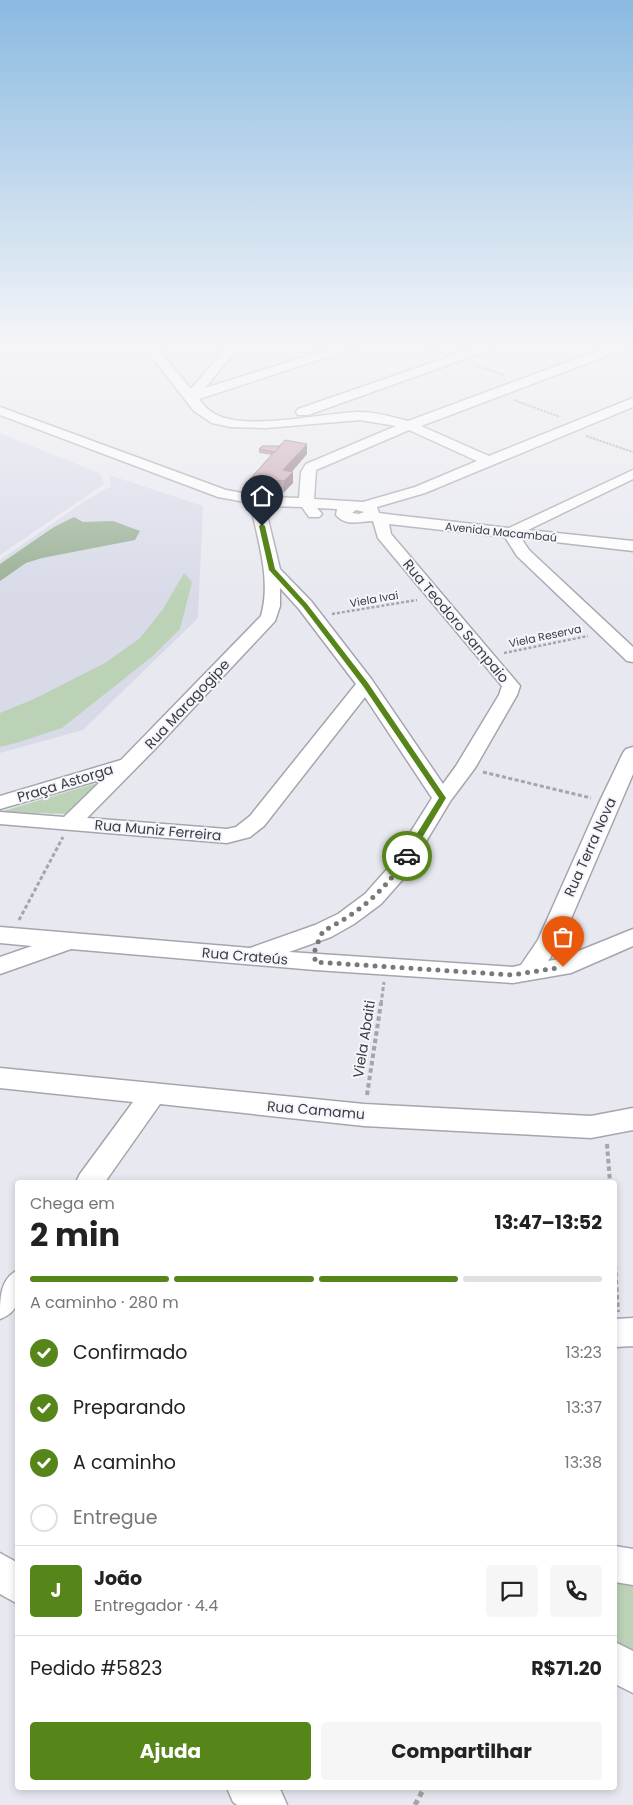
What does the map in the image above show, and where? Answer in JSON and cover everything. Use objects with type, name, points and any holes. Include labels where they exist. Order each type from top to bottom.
[{"type":"street","points":[[9,427],[199,498],[262,506]]},
{"type":"street","points":[[43,427],[205,489],[262,506]]},
{"type":"street","points":[[310,508],[308,472],[311,467],[405,427]]},
{"type":"street","points":[[411,427],[490,462]]},
{"type":"street","points":[[363,513],[573,427]]},
{"type":"street","points":[[633,474],[510,533],[523,554],[633,658]]},
{"type":"street","points":[[262,506],[272,570],[272,612],[310,611]]},
{"type":"street","name":"Avenida Macambaú","points":[[262,506],[363,513],[510,533],[633,546]]},
{"type":"street","name":"Rua Teodoro Sampaio","points":[[251,957],[323,931],[346,919],[373,899],[396,873],[442,798],[465,768],[508,696],[511,686],[363,513]]},
{"type":"street","points":[[272,570],[310,611],[366,684],[442,798]]},
{"type":"street","name":"Rua Maragogipe","points":[[70,823],[130,764],[272,612]]},
{"type":"street","name":"Rua Muniz Ferreira","points":[[0,818],[227,836],[243,832],[256,821],[366,684]]},
{"type":"street","name":"Rua Terra Nova","points":[[528,973],[548,942],[609,802],[633,753]]},
{"type":"street","name":"Praça Astorga","points":[[0,803],[130,764]]},
{"type":"street","points":[[315,962],[315,949],[323,931]]},
{"type":"street","points":[[3,938],[10,950],[7,963]]},
{"type":"street","name":"Rua Crateús","points":[[3,938],[512,975],[563,967],[633,938]]},
{"type":"street","points":[[7,963],[68,942]]},
{"type":"street","points":[[548,942],[563,967]]},
{"type":"street","name":"Rua Camamu","points":[[0,1078],[364,1115],[590,1127],[633,1119]]},
{"type":"street","points":[[91,1180],[152,1094]]},
{"type":"street","points":[[0,1305],[15,1287]]},
{"type":"street","points":[[617,1564],[633,1567]]},
{"type":"street","points":[[0,1571],[15,1584]]},
{"type":"street","points":[[617,1662],[633,1674]]},
{"type":"street","points":[[249,1790],[266,1805]]},
{"type":"path","points":[[575,427],[633,452]]},
{"type":"path","name":"Viela Ivai","points":[[310,611],[436,597]]},
{"type":"path","name":"Viela Reserva","points":[[488,657],[606,632]]},
{"type":"path","points":[[465,768],[609,802]]},
{"type":"path","points":[[3,938],[70,823]]},
{"type":"path","name":"Viela Abaiti","points":[[364,1115],[386,967]]},
{"type":"path","points":[[606,1124],[610,1180]]},
{"type":"path","points":[[617,1284],[622,1333]]},
{"type":"path","points":[[415,1805],[423,1790]]},
{"type":"shaded area","points":[[0,433],[101,474],[104,484],[0,555]]},
{"type":"shaded area","points":[[109,475],[203,506],[198,618],[83,730],[0,753],[0,560],[85,501],[111,486]]},
{"type":"green space","points":[[74,517],[83,522],[113,521],[140,531],[135,540],[42,558],[26,563],[0,581],[0,564],[54,527]]},
{"type":"green space","points":[[184,573],[192,582],[180,629],[154,655],[62,728],[0,747],[0,713],[34,699],[105,663],[140,638],[163,609]]},
{"type":"green space","points":[[97,783],[68,814],[0,812]]},
{"type":"green space","points":[[617,1578],[633,1581],[633,1658],[617,1646]]},
{"type":"building","points":[[285,440],[307,444],[283,470],[293,472],[284,481],[250,479]]},
{"type":"building","points":[[262,446],[280,446],[275,452],[259,449]]},
{"type":"way so far","points":[[407,856],[396,873],[373,899],[346,919],[323,931],[315,949],[315,962],[512,975],[563,967]]},
{"type":"route","points":[[262,526],[272,570],[305,605],[366,684],[442,798],[407,856]]}]
